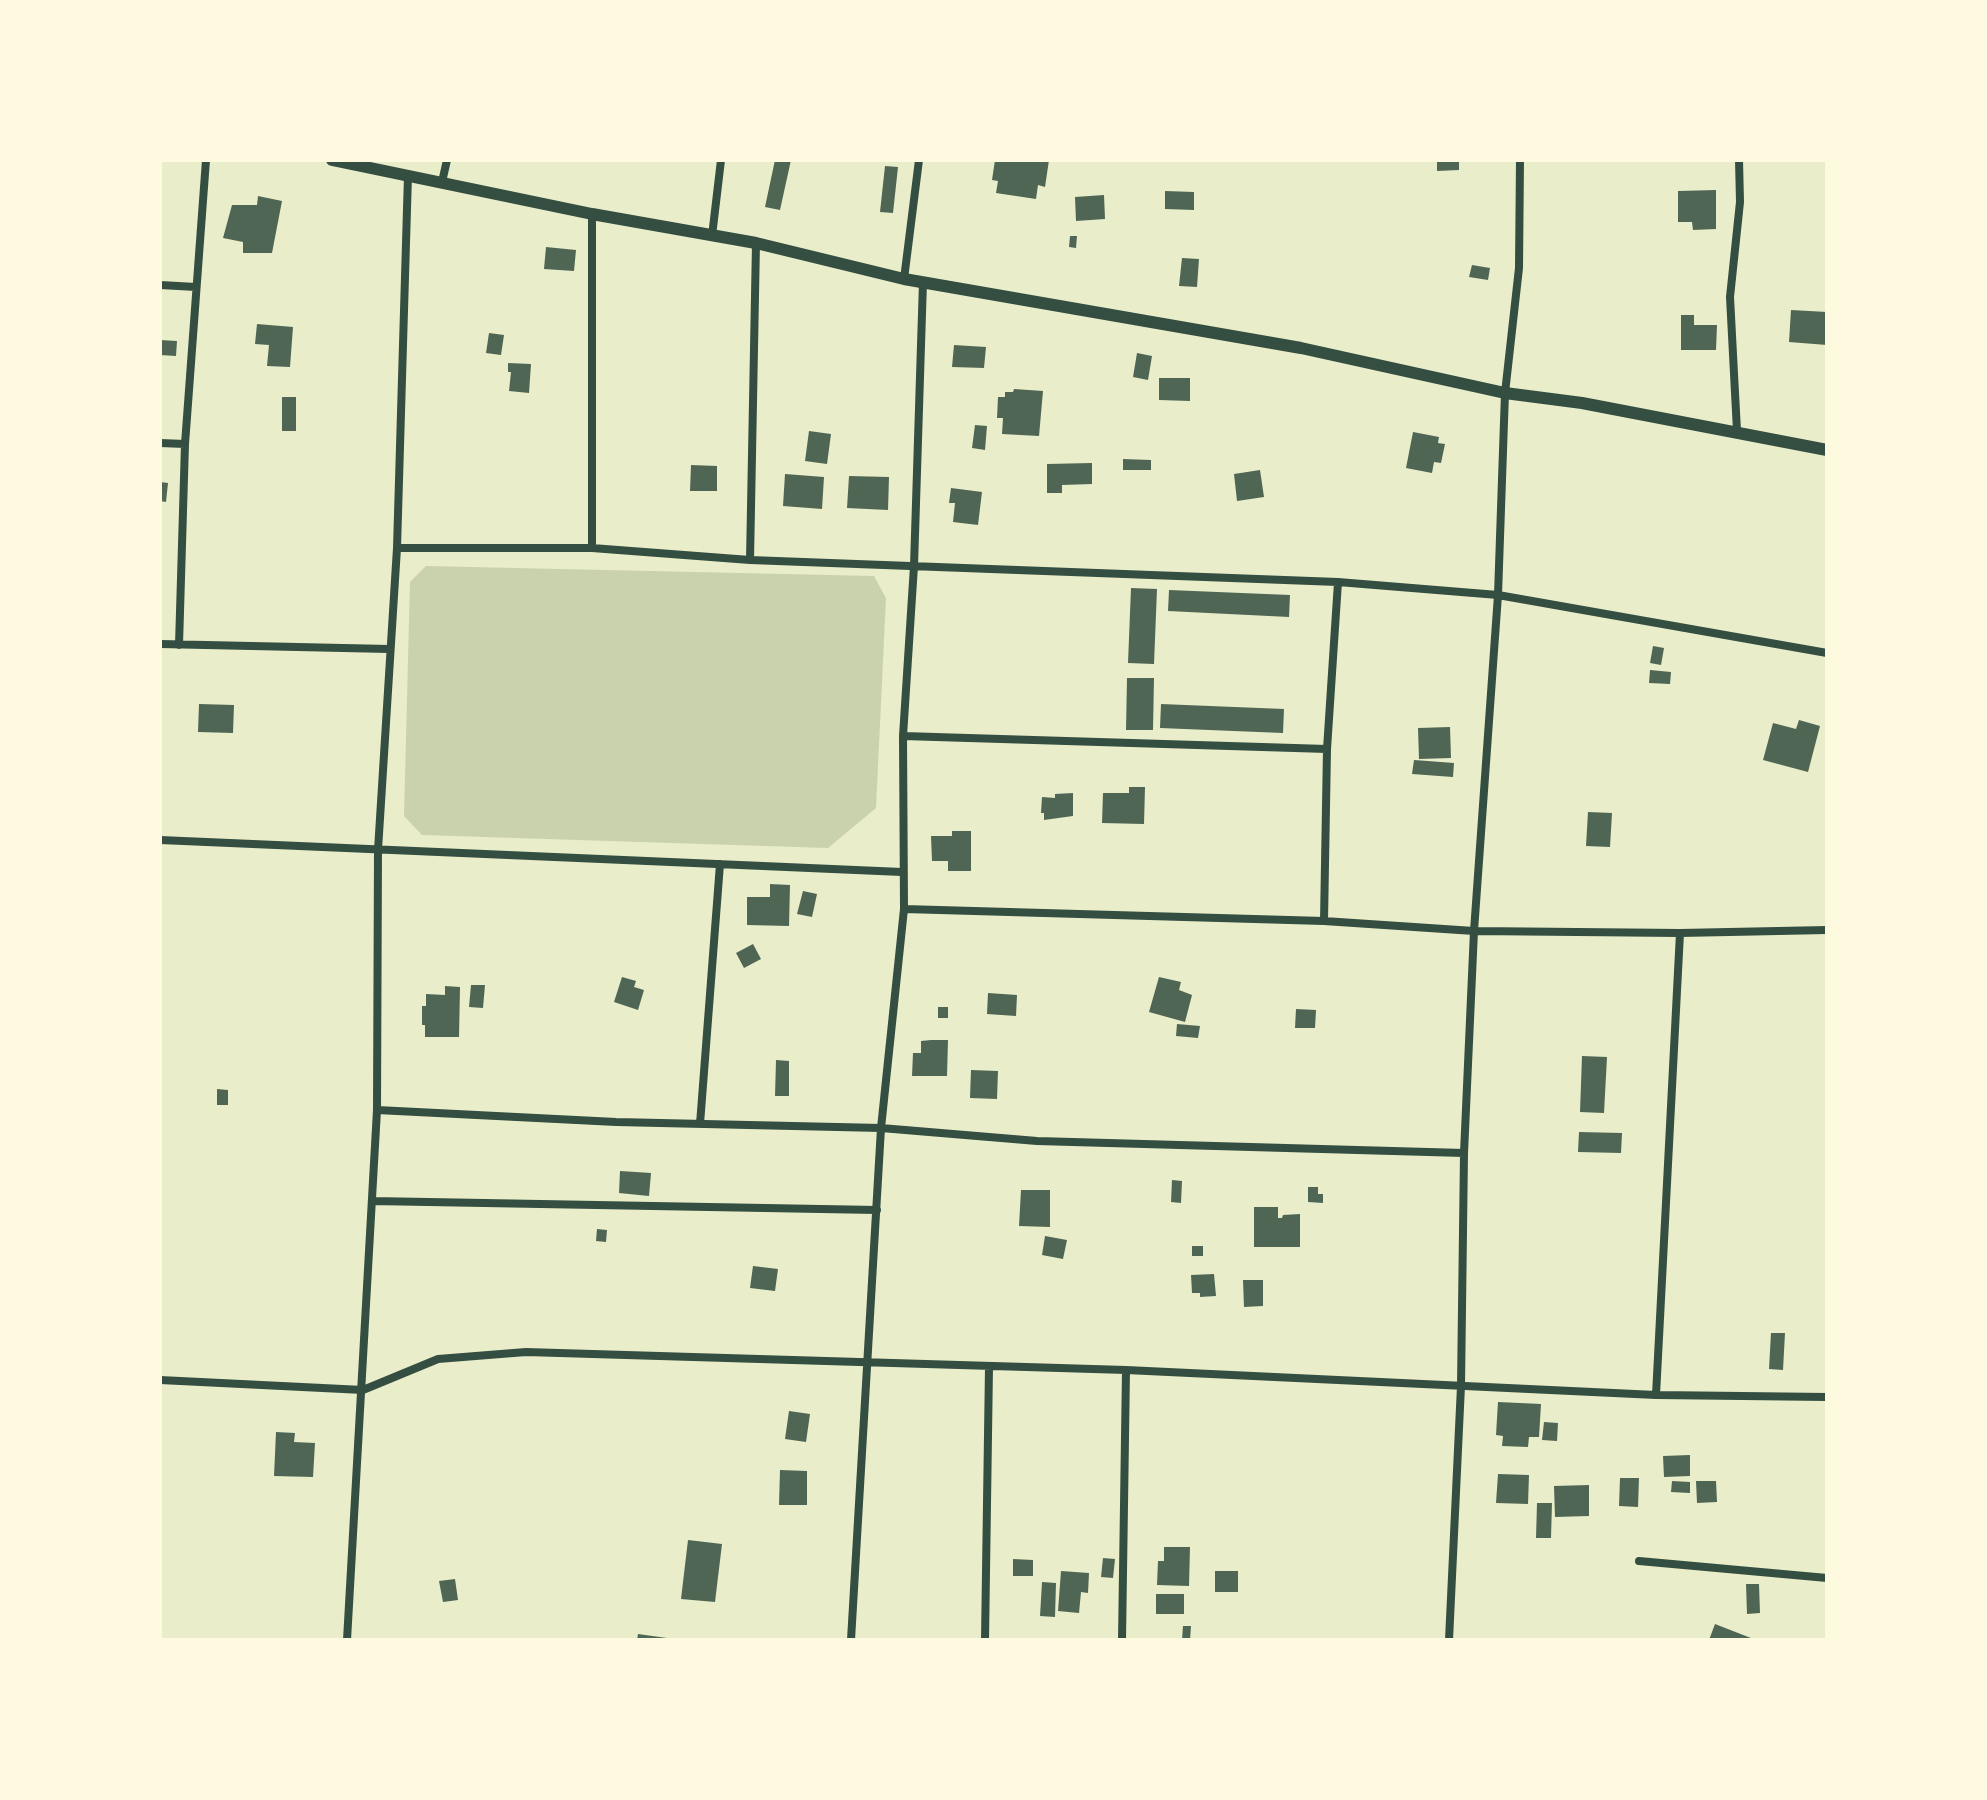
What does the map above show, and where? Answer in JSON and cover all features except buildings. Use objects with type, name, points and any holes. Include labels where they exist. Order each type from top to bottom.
[{"type":"street","points":[[179,645],[185,444],[206,160]]},
{"type":"street","points":[[332,160],[592,214],[756,243],[904,279],[1301,348],[1505,393],[1582,403],[1827,450]]},
{"type":"street","points":[[442,182],[447,160]]},
{"type":"street","points":[[712,236],[721,160]]},
{"type":"street","points":[[904,279],[919,160]]},
{"type":"street","points":[[1449,1640],[1461,1386],[1464,1153],[1474,931],[1498,595],[1505,393],[1519,268],[1520,160]]},
{"type":"street","points":[[1737,431],[1730,297],[1740,202],[1739,160]]},
{"type":"street","points":[[347,1640],[377,1110],[378,850],[397,548],[408,175]]},
{"type":"street","points":[[592,214],[592,548]]},
{"type":"street","points":[[750,560],[756,243]]},
{"type":"street","points":[[851,1640],[881,1128],[904,909],[903,736],[914,566],[923,282]]},
{"type":"street","points":[[160,285],[196,287]]},
{"type":"street","points":[[160,443],[185,444]]},
{"type":"street","points":[[397,548],[592,548],[750,560],[1338,582],[1498,595],[1827,653]]},
{"type":"street","points":[[1324,921],[1327,749],[1338,582]]},
{"type":"street","points":[[160,644],[389,649]]},
{"type":"street","points":[[903,736],[1327,749]]},
{"type":"street","points":[[160,840],[902,872]]},
{"type":"street","points":[[700,1124],[720,864]]},
{"type":"street","points":[[904,909],[1324,921],[1474,931],[1680,933],[1827,930]]},
{"type":"street","points":[[1656,1395],[1680,933]]},
{"type":"street","points":[[377,1110],[616,1122],[881,1128],[1037,1141],[1464,1153]]},
{"type":"street","points":[[372,1201],[877,1210]]},
{"type":"street","points":[[160,1380],[363,1390],[438,1359],[526,1352],[1126,1370],[1656,1395],[1827,1397]]},
{"type":"street","points":[[985,1640],[989,1367]]},
{"type":"street","points":[[1122,1640],[1126,1370]]},
{"type":"street","points":[[1639,1561],[1827,1578]]},
{"type":"green space","points":[[426,566],[874,576],[886,598],[876,808],[828,848],[422,835],[404,816],[410,582]]}]
